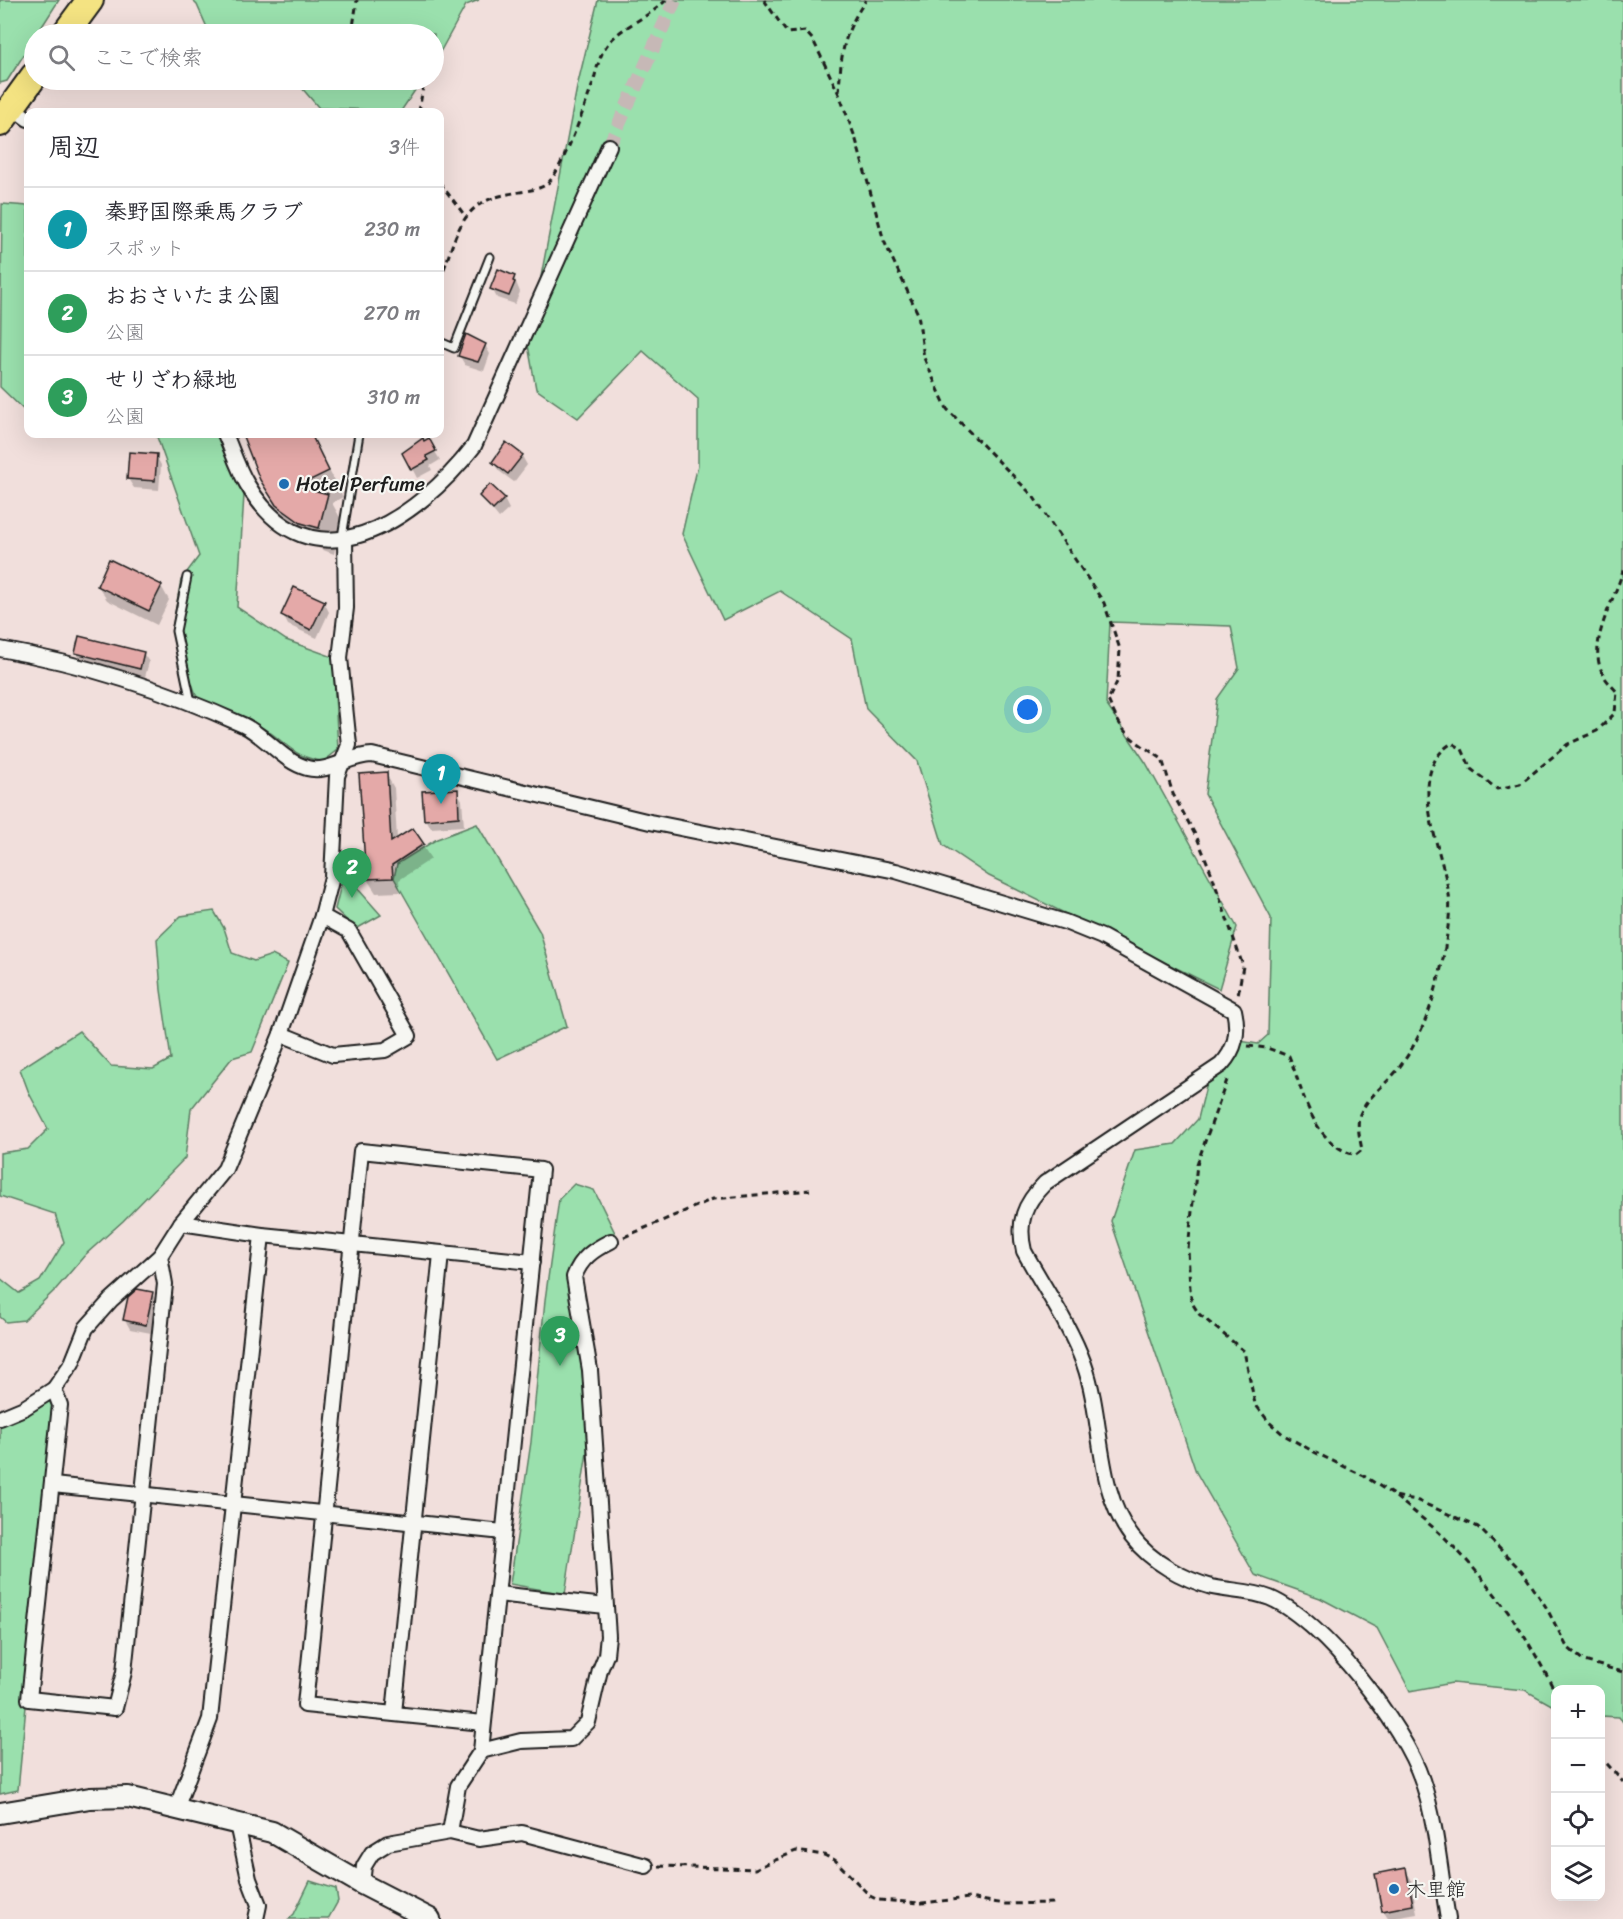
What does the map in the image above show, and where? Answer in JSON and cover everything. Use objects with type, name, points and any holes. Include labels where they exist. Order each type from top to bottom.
[{"type":"highway","points":[[72,24],[90,0]]},
{"type":"highway","points":[[9,116],[25,90]]},
{"type":"street","points":[[227,438],[246,483],[272,515],[306,538],[343,540],[386,523],[407,510],[447,478],[474,446],[609,146]]},
{"type":"street","points":[[0,1418],[54,1389],[72,1363],[86,1328],[111,1299],[160,1256],[181,1223],[225,1169],[281,1034],[322,916],[332,876],[338,776],[349,745],[340,658],[346,608],[343,540]]},
{"type":"street","points":[[0,649],[60,660],[140,685],[260,734],[283,754],[307,768],[320,770],[358,755],[372,755],[650,822],[730,836],[867,868],[896,871],[1065,922],[1102,937],[1234,1010],[1236,1021],[1234,1049],[1221,1065],[1045,1183],[1026,1206],[1021,1217],[1024,1251],[1084,1363],[1110,1492],[1122,1524],[1146,1551],[1177,1574],[1212,1586],[1270,1598],[1306,1623],[1343,1658],[1385,1714],[1420,1774],[1428,1803],[1448,1919]]},
{"type":"street","points":[[281,1034],[333,1055],[385,1050],[409,1036],[349,931],[322,916]]},
{"type":"street","points":[[450,1832],[458,1786],[481,1751],[541,1170],[361,1151],[305,1705],[483,1723]]},
{"type":"street","points":[[181,1223],[262,1235],[532,1262]]},
{"type":"street","points":[[176,1809],[210,1719],[262,1235]]},
{"type":"street","points":[[481,1751],[521,1741],[571,1739],[588,1722],[600,1670],[606,1655],[608,1636],[590,1371],[574,1277],[578,1265],[592,1250],[611,1241]]},
{"type":"street","points":[[394,1713],[441,1254]]},
{"type":"street","points":[[54,1389],[60,1405],[28,1699],[115,1708],[124,1672],[165,1284],[160,1256]]},
{"type":"street","points":[[53,1485],[503,1532]]},
{"type":"street","points":[[498,1594],[605,1606]]},
{"type":"street","points":[[0,1813],[108,1796],[128,1797],[272,1832],[362,1884],[430,1919]]},
{"type":"street","points":[[237,1824],[249,1879],[259,1905],[255,1919]]},
{"type":"street","points":[[362,1884],[364,1866],[372,1853],[388,1843],[450,1832],[479,1839],[522,1833],[646,1866]]},
{"type":"lane","points":[[444,344],[454,348],[490,256]]},
{"type":"lane","points":[[343,540],[358,438]]},
{"type":"lane","points":[[187,577],[176,631],[191,705]]},
{"type":"path","points":[[353,24],[357,0]]},
{"type":"path","points":[[444,269],[466,217],[500,194],[540,188],[549,182],[582,115],[604,48],[619,34],[666,0]]},
{"type":"path","points":[[764,0],[787,33],[806,31],[813,40],[839,94],[856,140],[884,241],[918,314],[924,358],[947,409],[1033,496],[1104,603],[1120,649],[1118,680],[1108,700],[1119,725],[1131,740],[1162,759],[1173,794],[1198,840],[1243,966],[1234,1010]]},
{"type":"path","points":[[839,94],[841,51],[851,22],[866,0]]},
{"type":"path","points":[[420,108],[423,90]]},
{"type":"path","points":[[444,188],[466,217]]},
{"type":"path","points":[[1552,1685],[1496,1594],[1449,1542],[1395,1496],[1364,1476],[1284,1435],[1269,1422],[1255,1404],[1244,1352],[1217,1326],[1199,1314],[1192,1303],[1188,1249],[1197,1164],[1220,1106],[1234,1049],[1267,1048],[1289,1056],[1317,1129],[1330,1143],[1349,1153],[1356,1155],[1362,1150],[1359,1116],[1368,1099],[1402,1064],[1419,1032],[1433,995],[1446,942],[1450,897],[1426,780],[1438,752],[1452,743],[1462,749],[1471,769],[1497,789],[1520,784],[1568,744],[1597,731],[1615,713],[1617,692],[1603,675],[1598,659],[1603,625],[1623,570]]},
{"type":"path","points":[[611,1241],[713,1199],[810,1190]]},
{"type":"path","points":[[1395,1496],[1416,1500],[1478,1527],[1522,1571],[1546,1607],[1567,1647],[1584,1661],[1623,1672]]},
{"type":"path","points":[[1605,1762],[1623,1782]]},
{"type":"path","points":[[646,1866],[708,1865],[755,1869],[796,1851],[824,1855],[835,1860],[870,1896],[878,1900],[922,1903],[969,1898],[1005,1904],[1053,1903]]},
{"type":"green space","points":[[0,0],[59,0],[44,24],[24,24],[24,55],[7,81],[0,83]]},
{"type":"green space","points":[[192,0],[479,0],[466,5],[444,45],[444,24],[206,24],[197,5]]},
{"type":"green space","points":[[598,0],[1623,0],[1623,1722],[1619,1717],[1605,1716],[1605,1685],[1551,1685],[1551,1705],[1525,1690],[1452,1683],[1410,1691],[1377,1628],[1320,1598],[1255,1575],[1196,1472],[1111,1221],[1135,1150],[1175,1144],[1198,1119],[1209,1074],[1234,1040],[1258,1044],[1268,1035],[1271,918],[1205,794],[1217,699],[1239,668],[1231,626],[1110,622],[1106,704],[1146,763],[1237,927],[1219,989],[989,876],[943,845],[917,761],[866,709],[852,639],[780,591],[723,620],[682,534],[698,465],[698,399],[643,351],[578,418],[536,389],[528,345],[577,87]]},
{"type":"green space","points":[[304,90],[415,90],[403,108],[319,108]]},
{"type":"green space","points":[[2,204],[24,206],[24,410],[0,387]]},
{"type":"green space","points":[[157,438],[219,438],[244,495],[237,607],[286,640],[333,657],[338,750],[324,761],[304,757],[252,722],[198,700],[172,629],[181,580],[199,556]]},
{"type":"green space","points":[[477,824],[540,932],[567,1026],[497,1059],[394,878],[397,864],[437,839]]},
{"type":"green space","points":[[344,873],[381,915],[356,929],[335,909]]},
{"type":"green space","points":[[214,911],[224,928],[232,953],[254,961],[272,955],[288,963],[252,1052],[232,1058],[191,1109],[185,1158],[123,1221],[85,1255],[56,1289],[24,1320],[6,1322],[0,1317],[0,1278],[19,1293],[40,1281],[64,1242],[55,1214],[0,1196],[0,1153],[28,1149],[48,1129],[29,1093],[20,1069],[79,1031],[111,1066],[153,1069],[171,1059],[161,990],[157,939],[181,916]]},
{"type":"green space","points":[[574,1184],[594,1190],[616,1235],[594,1245],[571,1276],[590,1433],[565,1594],[510,1584],[531,1442],[545,1300],[559,1199]]},
{"type":"green space","points":[[49,1398],[55,1404],[18,1790],[0,1794],[0,1425],[33,1410]]},
{"type":"green space","points":[[310,1881],[336,1889],[338,1901],[328,1919],[289,1919],[294,1914]]},
{"type":"building","points":[[498,269],[515,276],[509,296],[490,289]]},
{"type":"building","points":[[466,334],[486,344],[478,362],[458,356]]},
{"type":"building","name":"Hotel Perfume","points":[[244,438],[313,438],[329,471],[298,486],[328,494],[319,528],[301,523],[276,505],[260,480]]},
{"type":"building","points":[[423,438],[424,441],[429,438],[436,451],[426,456],[429,460],[411,470],[402,453]]},
{"type":"building","points":[[506,442],[523,455],[508,474],[492,462]]},
{"type":"building","points":[[129,452],[157,454],[155,481],[127,479]]},
{"type":"building","points":[[490,484],[505,498],[493,510],[479,496]]},
{"type":"building","points":[[109,559],[162,585],[149,611],[97,586]]},
{"type":"building","points":[[294,587],[325,601],[311,630],[281,615]]},
{"type":"building","points":[[79,636],[144,652],[140,669],[75,653]]},
{"type":"building","points":[[387,772],[391,842],[413,828],[424,844],[392,865],[393,878],[366,879],[359,774]]},
{"type":"building","points":[[458,789],[459,817],[424,820],[422,791]]},
{"type":"building","points":[[137,1289],[153,1292],[146,1325],[123,1320],[128,1297]]},
{"type":"building","name":"木里館","points":[[1406,1868],[1413,1905],[1382,1911],[1375,1874]]},
{"type":"tunnel","points":[[609,146],[675,0]]},
{"type":"place","name":"Hotel Perfume","points":[[284,484]]},
{"type":"place","name":"秦野国際乗馬クラブ","points":[[441,804]]},
{"type":"place","name":"おおさいたま公園","points":[[352,898]]},
{"type":"place","name":"せりざわ緑地","points":[[560,1366]]},
{"type":"place","name":"木里館","points":[[1394,1889]]}]
